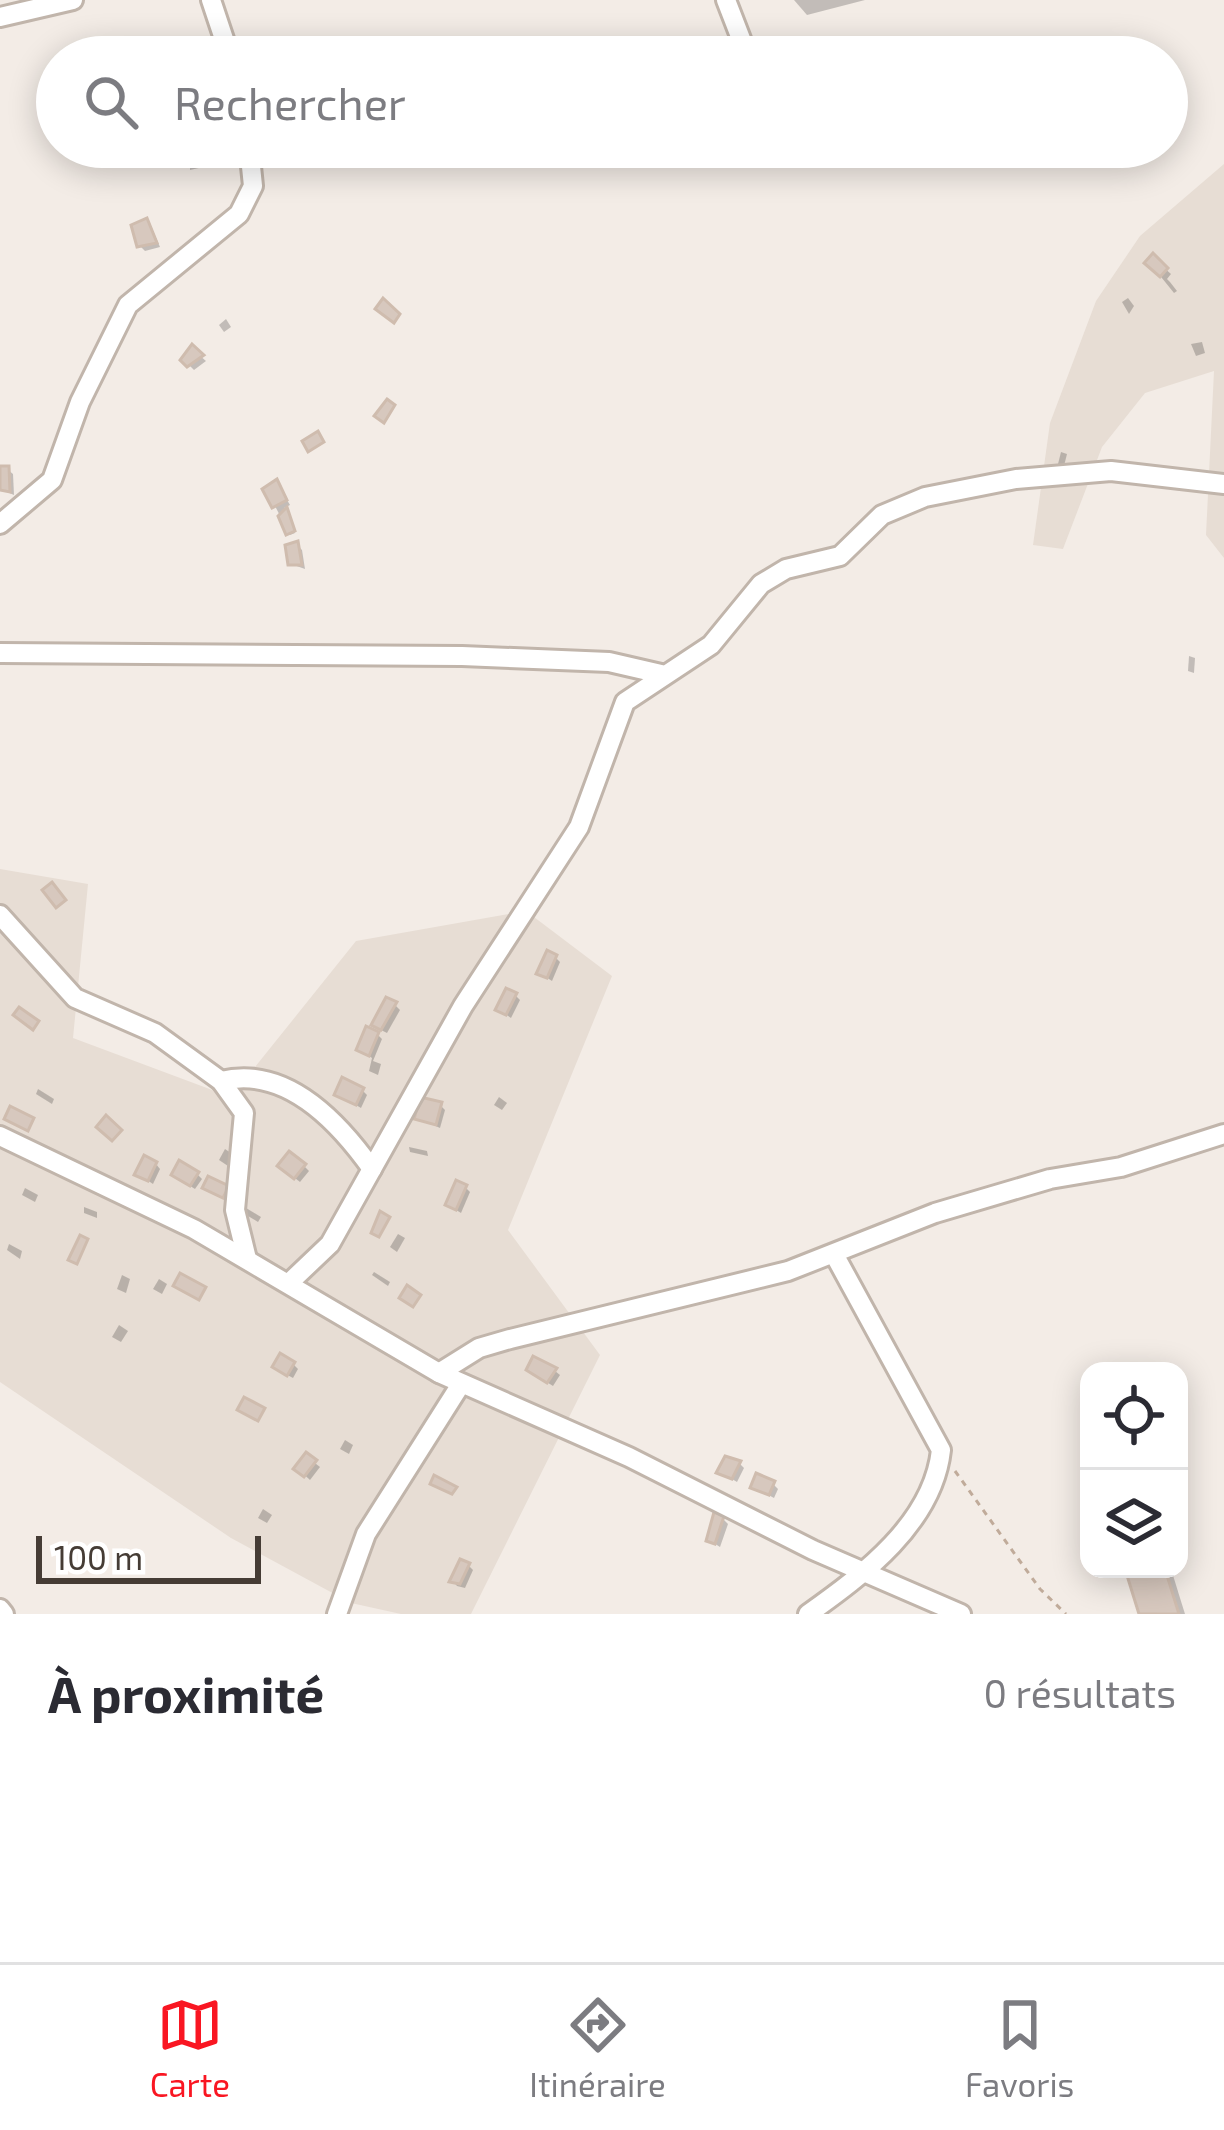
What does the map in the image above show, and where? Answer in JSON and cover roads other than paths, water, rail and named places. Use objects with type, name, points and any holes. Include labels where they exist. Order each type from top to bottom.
[{"type":"street","points":[[0,16],[73,0]]},
{"type":"street","points":[[211,0],[223,36]]},
{"type":"street","points":[[726,0],[740,36]]},
{"type":"street","points":[[0,524],[52,480],[80,402],[128,305],[239,214],[253,186],[251,168]]},
{"type":"street","points":[[290,1282],[331,1244],[463,1006],[579,827],[625,702],[711,645],[765,581],[805,562],[840,556],[903,502],[1016,478],[1111,471],[1224,484]]},
{"type":"street","points":[[0,653],[424,655],[609,662],[661,674]]},
{"type":"street","points":[[0,915],[75,998],[154,1033],[221,1081],[244,1113],[236,1210],[247,1259]]},
{"type":"street","points":[[221,1081],[244,1075],[281,1084],[342,1127],[372,1168]]},
{"type":"street","points":[[439,1373],[479,1348],[788,1271],[947,1209],[1050,1179],[1120,1167],[1224,1134]]},
{"type":"street","points":[[0,1136],[290,1282],[461,1384],[961,1614]]},
{"type":"street","points":[[808,1614],[867,1572],[925,1498],[938,1471],[940,1450],[834,1254]]},
{"type":"street","points":[[337,1614],[366,1534],[461,1384]]}]
